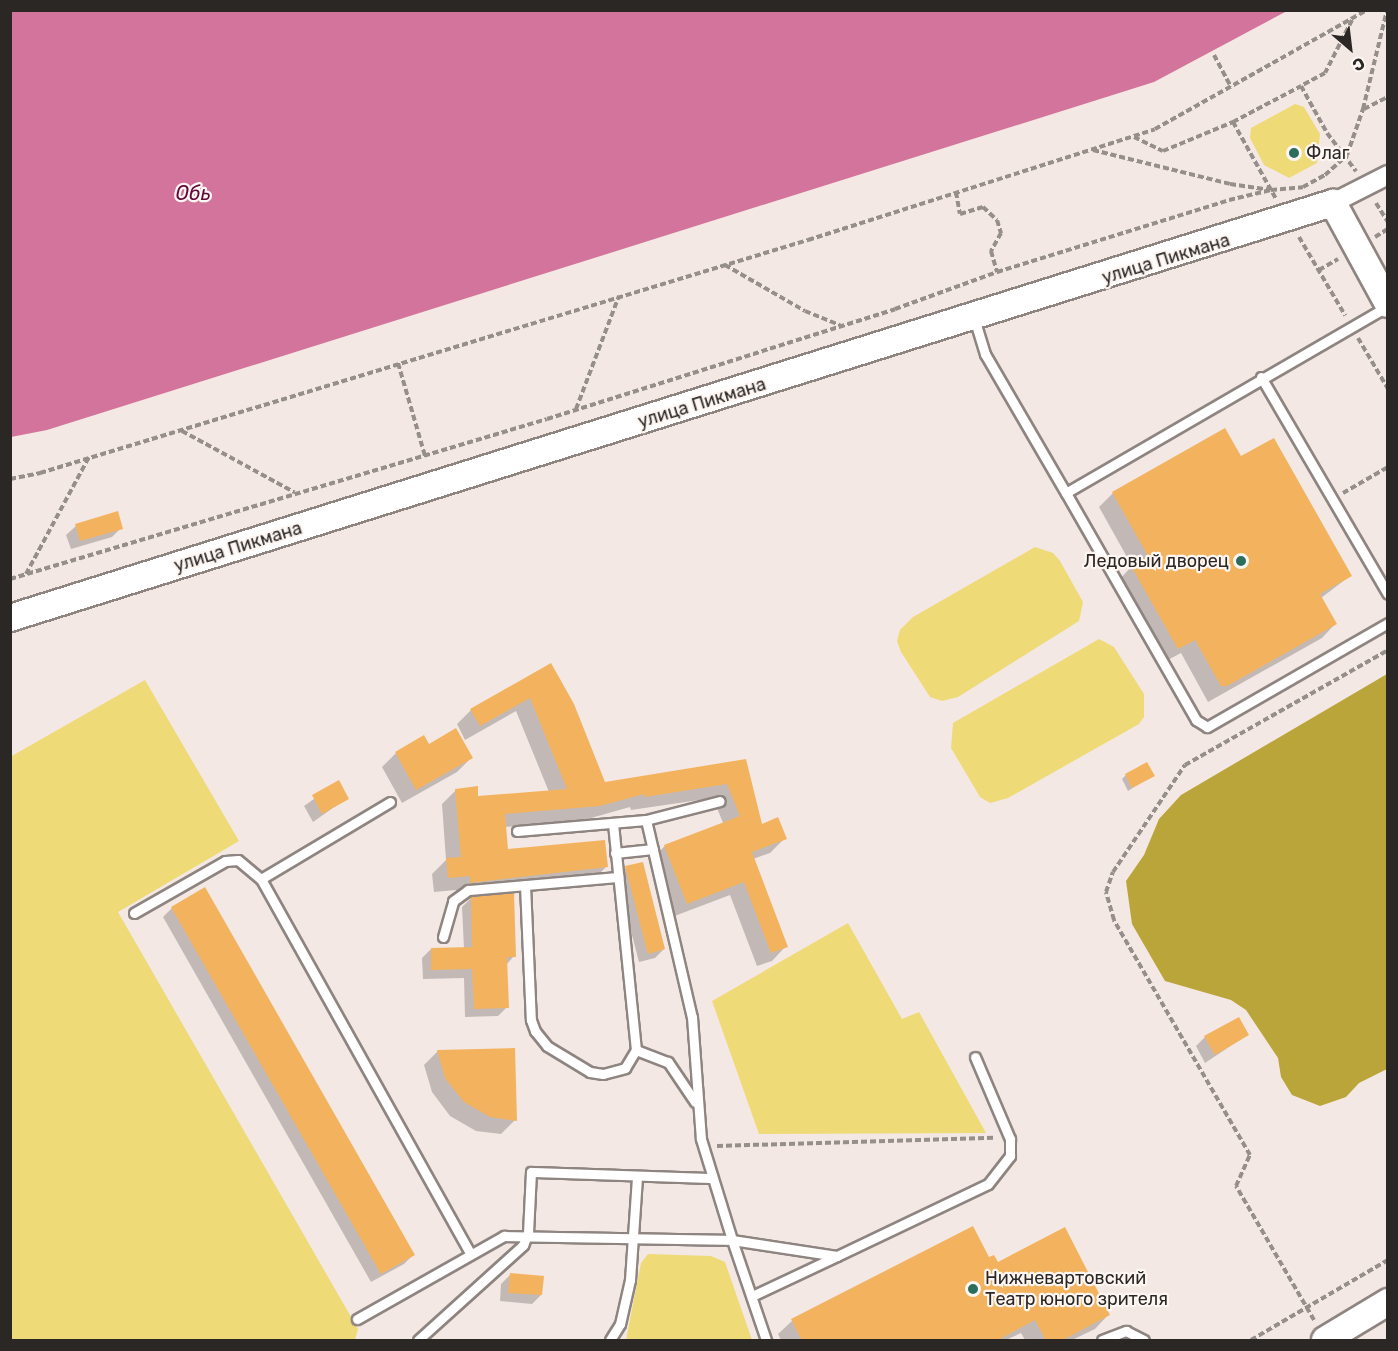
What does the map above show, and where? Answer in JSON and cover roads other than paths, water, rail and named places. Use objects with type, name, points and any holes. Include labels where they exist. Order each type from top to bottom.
[{"type":"street","name":"улица Пикмана","points":[[10,618],[1288,220],[1333,203],[1388,175]]},
{"type":"street","points":[[1333,203],[1388,305]]},
{"type":"street","points":[[1325,1340],[1388,1302]]},
{"type":"lane","points":[[1066,493],[1261,377],[1388,305]]},
{"type":"lane","points":[[974,318],[986,354],[1196,720],[1207,727],[1388,623]]},
{"type":"lane","points":[[1261,377],[1388,594]]},
{"type":"lane","points":[[517,831],[646,820],[720,801]]},
{"type":"lane","points":[[261,879],[390,802]]},
{"type":"lane","points":[[646,820],[692,1017],[696,1104],[703,1146],[766,1341]]},
{"type":"lane","points":[[525,885],[531,1020],[540,1040],[579,1068],[603,1074],[625,1068],[636,1050],[613,823]]},
{"type":"lane","points":[[615,853],[653,849]]},
{"type":"lane","points":[[134,913],[225,861],[238,860],[261,879],[470,1252]]},
{"type":"lane","points":[[443,937],[453,901],[468,890],[618,877]]},
{"type":"lane","points":[[636,1050],[668,1062],[696,1104]]},
{"type":"lane","points":[[752,1296],[988,1184],[1010,1156],[1010,1138],[975,1058]]},
{"type":"lane","points":[[418,1341],[511,1260],[528,1233],[531,1172],[712,1178]]},
{"type":"lane","points":[[610,1341],[624,1312],[634,1237],[637,1176]]},
{"type":"lane","points":[[357,1319],[470,1252],[504,1236],[528,1233],[732,1240],[837,1256]]},
{"type":"lane","points":[[1102,1341],[1126,1331],[1144,1341]]},
{"type":"water","name":"Обь","points":[[11,10],[1287,11],[1154,82],[47,430],[11,437]]},
{"type":"place","name":"Флаг","points":[[1294,153]]},
{"type":"place","name":"Ледовый дворец","points":[[1241,561]]},
{"type":"place","name":"Нижневартовский Театр юного зрителя","points":[[973,1289]]}]
